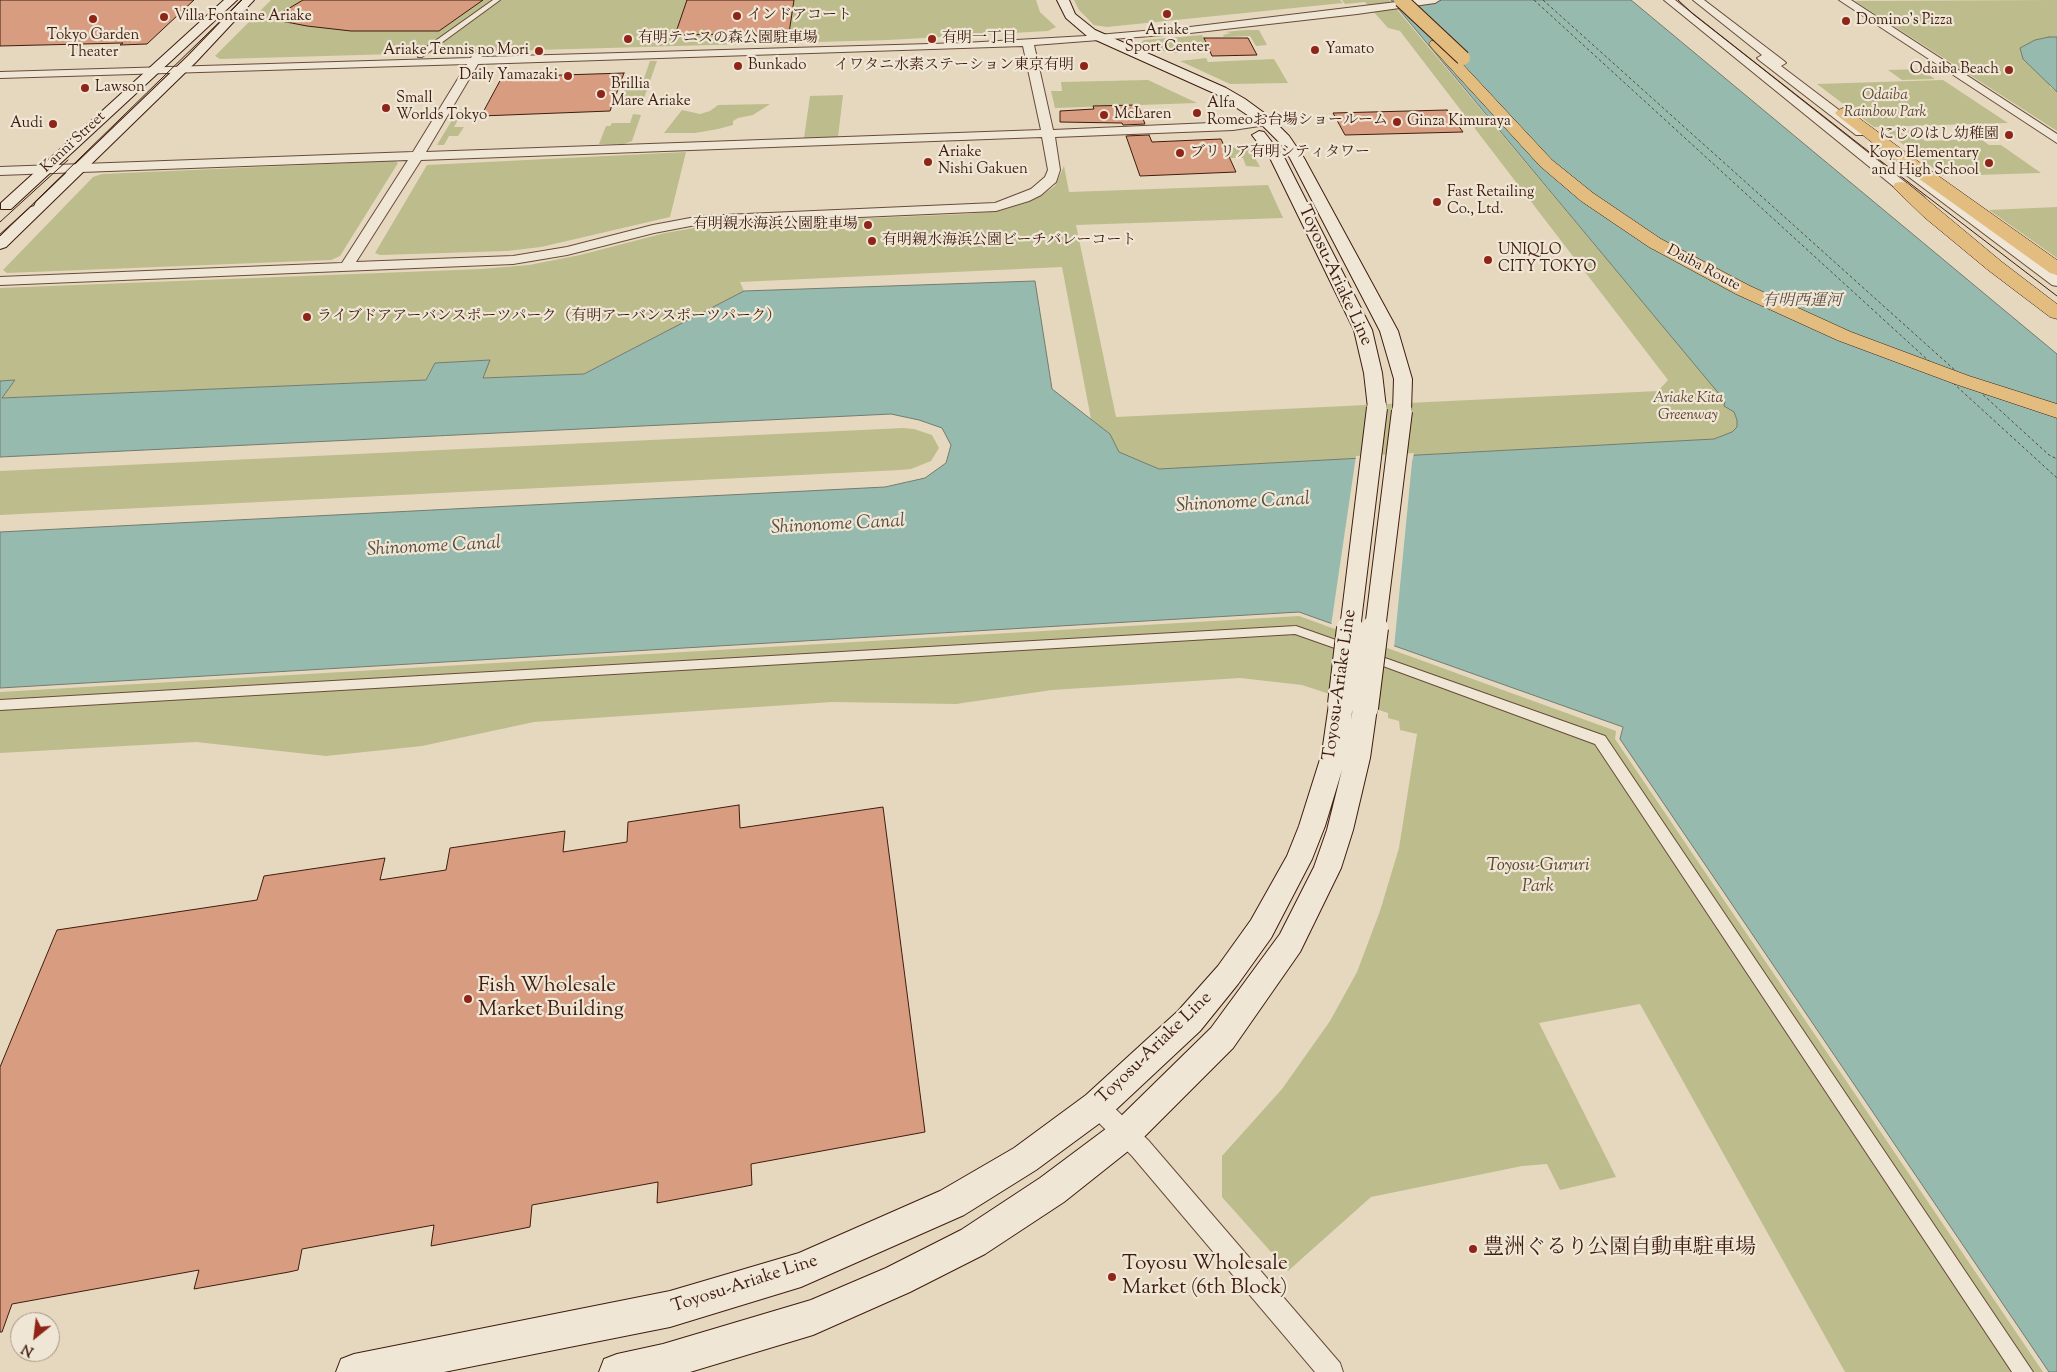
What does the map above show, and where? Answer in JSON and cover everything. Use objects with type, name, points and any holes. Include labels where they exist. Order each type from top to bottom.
[{"type":"highway","points":[[1381,0],[1436,44]]},
{"type":"highway","points":[[1391,0],[1436,44]]},
{"type":"highway","points":[[1401,0],[1463,58]]},
{"type":"highway","points":[[1411,0],[1423,10],[1463,58]]},
{"type":"highway","name":"Daiba Route","points":[[1436,44],[1546,163],[1606,211],[1655,243],[1743,290],[1844,336],[1962,380],[2057,411]]},
{"type":"highway","name":"Daiba Route","points":[[1463,58],[1558,163],[1612,205],[1664,239],[1752,285],[1844,327],[1932,361],[2057,402]]},
{"type":"highway","points":[[1833,108],[2057,269]]},
{"type":"highway","points":[[1902,187],[1930,213],[1995,266],[2057,313]]},
{"type":"main road","points":[[194,33],[218,0]]},
{"type":"main road","name":"Kanni Street","points":[[2,210],[231,0]]},
{"type":"main road","name":"Kanni Street","points":[[0,244],[183,67],[248,0]]},
{"type":"main road","points":[[229,20],[246,16],[262,0]]},
{"type":"main road","points":[[1063,0],[1070,16],[1089,36]]},
{"type":"main road","points":[[1057,17],[1089,36]]},
{"type":"main road","name":"Toyosu-Ariake Line","points":[[617,1372],[680,1358],[813,1317],[898,1280],[973,1242],[1052,1190],[1126,1133],[1222,1038],[1290,943],[1327,868],[1348,800],[1357,758],[1402,411],[1403,379],[1396,351],[1388,331],[1297,158],[1284,139],[1240,102],[1221,91],[1089,36]]},
{"type":"main road","name":"Toyosu-Ariake Line","points":[[354,1372],[670,1309],[801,1270],[952,1203],[1025,1159],[1097,1106],[1190,1021],[1228,975],[1261,929],[1281,894],[1312,826],[1334,753],[1377,408],[1373,373],[1363,330],[1278,159],[1265,141],[1249,124],[1200,91],[1089,36]]},
{"type":"main road","points":[[1373,373],[1391,374],[1390,359],[1396,351]]},
{"type":"street","points":[[420,56],[497,0]]},
{"type":"street","points":[[1355,9],[1401,0]]},
{"type":"street","points":[[476,58],[1028,43],[1435,0]]},
{"type":"street","points":[[1657,0],[1714,48],[1866,158],[2009,270],[2057,304]]},
{"type":"street","points":[[1669,0],[1796,106]]},
{"type":"street","points":[[1688,0],[1833,108],[1920,179]]},
{"type":"street","points":[[1698,0],[1920,179],[2057,282]]},
{"type":"street","points":[[1844,0],[2057,139]]},
{"type":"street","points":[[0,75],[183,67],[941,43],[1089,36]]},
{"type":"street","points":[[0,281],[513,260],[567,251],[653,229],[709,220],[996,207],[1036,192],[1051,179],[1054,170],[1054,161],[1028,43]]},
{"type":"street","points":[[346,267],[418,155],[476,58]]},
{"type":"street","points":[[0,70],[155,68]]},
{"type":"street","points":[[0,171],[1048,134],[1266,122]]},
{"type":"street","points":[[0,705],[1296,630],[1600,740],[2023,1372]]},
{"type":"street","points":[[1097,1106],[1126,1133],[1331,1372]]},
{"type":"green space","points":[[271,0],[1036,0],[1040,12],[1056,27],[1048,31],[888,40],[220,59],[215,56]]},
{"type":"green space","name":"Ariake Sport Center","points":[[1074,0],[1340,0],[1343,3],[1107,27],[1094,25],[1079,10]]},
{"type":"green space","name":"Ariake Kita Greenway","points":[[1342,0],[1389,0],[1726,401],[1724,406],[1734,412],[1737,420],[1737,427],[1733,432],[1714,439],[1159,469],[1119,452],[1110,434],[1091,419],[1062,267],[740,282],[744,291],[584,374],[483,378],[489,360],[435,363],[426,380],[1,398],[15,380],[0,381],[0,288],[481,269],[529,265],[580,255],[665,233],[712,225],[999,211],[1026,203],[1045,193],[1055,186],[1064,166],[1069,192],[1268,185],[1283,218],[1076,225],[1116,417],[1658,391],[1668,380],[1400,31],[1388,28],[1365,2],[1345,4]]},
{"type":"green space","points":[[2057,0],[2057,37],[2049,37],[2050,87],[2057,92],[2057,131],[1855,1]]},
{"type":"green space","points":[[1259,30],[1267,45],[1256,46],[1250,36],[1224,37],[1223,35],[1231,33],[1224,32]]},
{"type":"green space","points":[[1202,35],[1210,53],[1172,53],[1138,45],[1144,40]]},
{"type":"green space","points":[[1206,58],[1208,62],[1274,59],[1288,83],[1230,84],[1180,61]]},
{"type":"green space","points":[[650,61],[657,61],[643,101],[620,101],[626,84],[642,84]]},
{"type":"green space","points":[[1920,69],[1935,79],[1902,80],[1888,70]]},
{"type":"green space","points":[[1148,80],[1197,103],[1055,108],[1051,91],[1062,91],[1061,82]]},
{"type":"green space","name":"Odaiba Rainbow Park","points":[[1943,80],[2008,123],[1874,127],[1817,84]]},
{"type":"green space","points":[[843,95],[838,137],[804,138],[810,96]]},
{"type":"green space","points":[[770,104],[753,115],[738,118],[733,121],[733,125],[695,133],[664,133],[682,110],[700,114],[710,111],[718,105]]},
{"type":"green space","points":[[464,109],[454,127],[464,127],[458,136],[449,136],[444,145],[437,145],[458,110]]},
{"type":"green space","points":[[633,114],[641,115],[632,141],[624,144],[599,144],[606,126],[610,126],[612,123],[630,123]]},
{"type":"green space","points":[[1911,130],[1925,141],[1981,139],[1989,145],[2001,145],[2041,173],[1943,176],[1886,131]]},
{"type":"green space","points":[[1248,147],[1260,167],[1246,166],[1243,158],[1230,158],[1225,148]]},
{"type":"green space","points":[[686,152],[670,217],[541,247],[507,251],[380,255],[375,253],[427,165]]},
{"type":"green space","points":[[395,161],[398,163],[340,256],[331,260],[7,273],[3,270],[93,177],[102,174]]},
{"type":"green space","points":[[2057,207],[2057,258],[1989,210]]},
{"type":"green space","points":[[903,428],[914,429],[932,435],[939,448],[931,461],[911,469],[900,470],[0,515],[0,471]]},
{"type":"green space","name":"Toyosu-Gururi Park","points":[[1299,616],[1616,731],[1615,739],[2043,1372],[1845,1372],[1640,1004],[1539,1023],[1616,1177],[1560,1190],[1547,1164],[1522,1166],[1371,1197],[1288,1271],[1222,1197],[1222,1156],[1282,1089],[1330,1021],[1357,972],[1380,911],[1399,848],[1417,734],[1400,730],[1399,721],[1388,718],[1388,713],[1302,685],[1240,678],[1052,690],[956,704],[832,702],[534,722],[422,746],[326,756],[196,742],[0,753],[0,692]]},
{"type":"water","points":[[1391,0],[1631,0],[2057,354],[2057,1372],[2049,1372],[1620,739],[1623,727],[1299,612],[0,688],[0,532],[885,487],[925,478],[946,463],[951,445],[942,428],[919,420],[891,414],[0,457],[0,381],[15,380],[2,398],[426,380],[435,363],[490,360],[483,378],[584,374],[744,291],[1035,281],[1052,389],[1110,434],[1119,452],[1159,469],[1714,439],[1732,432],[1737,427],[1734,412],[1724,406],[1725,401]]},
{"type":"water","points":[[2057,37],[2057,92],[2023,59],[2020,48],[2035,40]]},
{"type":"pier","points":[[1414,453],[1394,648],[1331,626],[1356,456]]},
{"type":"building","points":[[0,0],[194,0],[147,44],[0,46]]},
{"type":"building","points":[[303,0],[483,0],[439,31],[351,31],[307,26],[271,19]]},
{"type":"building","name":"インドアコート","points":[[687,0],[794,0],[789,33],[675,35]]},
{"type":"building","points":[[1204,38],[1248,38],[1257,55],[1212,56]]},
{"type":"building","name":"Brillia Mare Ariake","points":[[624,73],[610,111],[481,116],[502,77]]},
{"type":"building","name":"McLaren","points":[[1138,105],[1145,124],[1123,125],[1122,123],[1060,122],[1060,111],[1094,109],[1093,106]]},
{"type":"building","name":"Ginza Kimuraya","points":[[1447,110],[1463,132],[1345,135],[1333,113]]},
{"type":"building","name":"ブリリア有明シティタワー","points":[[1149,135],[1152,142],[1221,139],[1236,172],[1140,176],[1126,136]]},
{"type":"building","name":"Fish Wholesale Market Building","points":[[739,805],[740,828],[883,807],[925,1132],[751,1164],[752,1185],[657,1203],[658,1182],[532,1205],[530,1227],[431,1246],[434,1225],[302,1249],[298,1270],[289,1272],[194,1289],[199,1270],[12,1304],[2,1332],[0,1332],[0,1067],[57,930],[257,900],[264,876],[385,858],[380,880],[446,870],[450,848],[565,831],[563,852],[627,842],[628,822]]},
{"type":"ferry route","points":[[1534,0],[1930,362]]},
{"type":"ferry route","points":[[1543,0],[1957,372]]},
{"type":"ferry route","points":[[1953,383],[2057,478]]},
{"type":"ferry route","points":[[1979,391],[2049,455],[2057,459]]},
{"type":"tram line","points":[[0,236],[242,0]]},
{"type":"tram line","points":[[1678,0],[1693,14],[1882,162],[2057,296]]},
{"type":"tram line","points":[[0,222],[68,160]]},
{"type":"place","name":"Ariake Sport Center","points":[[1167,14]]},
{"type":"place","name":"インドアコート","points":[[737,16]]},
{"type":"place","name":"Villa Fontaine Ariake","points":[[164,17]]},
{"type":"place","name":"Tokyo Garden Theater","points":[[93,19]]},
{"type":"place","name":"Domino's Pizza","points":[[1846,21]]},
{"type":"place","name":"有明テニスの森公園駐車場","points":[[628,39]]},
{"type":"place","name":"有明一丁目","points":[[932,39]]},
{"type":"place","name":"Yamato","points":[[1315,50]]},
{"type":"place","name":"Ariake Tennis no Mori","points":[[539,51]]},
{"type":"place","name":"Bunkado","points":[[738,66]]},
{"type":"place","name":"イワタニ水素ステーション東京有明","points":[[1084,66]]},
{"type":"place","name":"Odaiba Beach","points":[[2009,70]]},
{"type":"place","name":"Daily Yamazaki","points":[[568,76]]},
{"type":"place","name":"Lawson","points":[[85,88]]},
{"type":"place","name":"Brillia Mare Ariake","points":[[601,94]]},
{"type":"place","name":"Small Worlds Tokyo","points":[[386,108]]},
{"type":"place","name":"Alfa Romeoお台場ショールーム","points":[[1197,113]]},
{"type":"place","name":"McLaren","points":[[1104,115]]},
{"type":"place","name":"Ginza Kimuraya","points":[[1397,122]]},
{"type":"place","name":"Audi","points":[[53,124]]},
{"type":"place","name":"にじのはし幼稚園","points":[[2009,135]]},
{"type":"place","name":"ブリリア有明シティタワー","points":[[1180,153]]},
{"type":"place","name":"Ariake Nishi Gakuen","points":[[928,162]]},
{"type":"place","name":"Koyo Elementary and High School","points":[[1989,163]]},
{"type":"place","name":"Fast Retailing Co., Ltd.","points":[[1437,202]]},
{"type":"place","name":"有明親水海浜公園駐車場","points":[[868,225]]},
{"type":"place","name":"有明親水海浜公園ビーチバレーコート","points":[[872,241]]},
{"type":"place","name":"UNIQLO CITY TOKYO","points":[[1488,260]]},
{"type":"place","name":"ライブドアアーバンスポーツパーク（有明アーバンスポーツパーク）","points":[[307,317]]},
{"type":"place","name":"Fish Wholesale Market Building","points":[[468,999]]},
{"type":"place","name":"豊洲ぐるり公園自動車駐車場","points":[[1473,1249]]},
{"type":"place","name":"Toyosu Wholesale Market (6th Block)","points":[[1112,1277]]},
{"type":"water label","name":"有明西運河","points":[[1802,302]]},
{"type":"water label","name":"Shinonome Canal","points":[[1243,504]]},
{"type":"water label","name":"Shinonome Canal","points":[[838,526]]},
{"type":"water label","name":"Shinonome Canal","points":[[434,548]]}]
